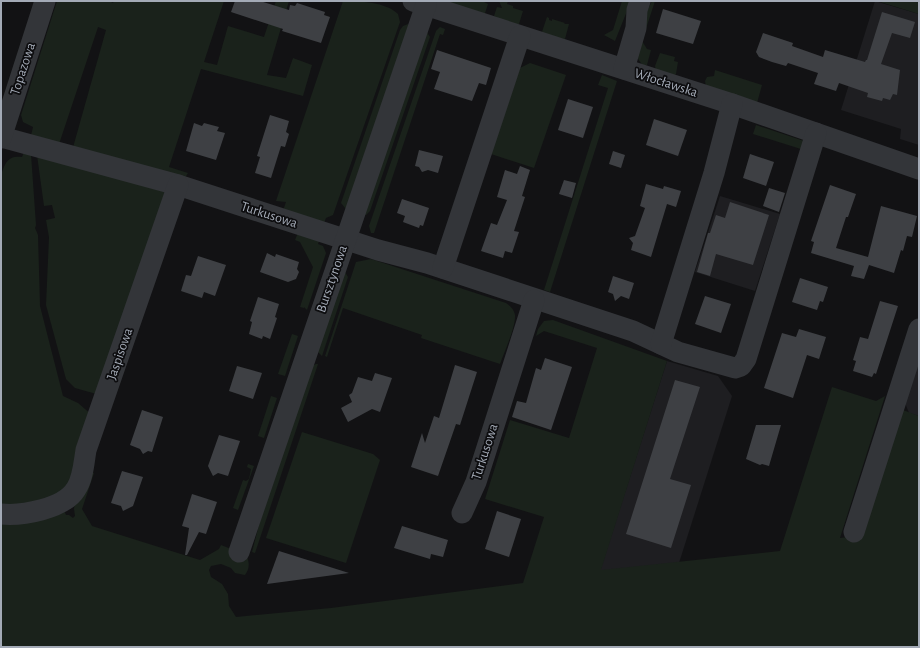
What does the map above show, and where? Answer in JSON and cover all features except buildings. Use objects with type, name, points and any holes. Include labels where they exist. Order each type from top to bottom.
[{"type":"street","name":"Topazowa","points":[[1,137],[45,1]]},
{"type":"street","name":"Włocławska","points":[[419,3],[732,104],[919,169]]},
{"type":"street","name":"Bursztynowa","points":[[239,552],[346,240],[419,3]]},
{"type":"street","points":[[618,67],[636,28],[639,5]]},
{"type":"street","points":[[443,268],[520,36]]},
{"type":"street","points":[[661,344],[714,173],[732,104]]},
{"type":"street","name":"Turkusowa","points":[[1,137],[178,185],[346,240],[443,268],[534,300],[633,331],[685,354],[739,368],[743,365],[746,359],[816,133]]},
{"type":"street","name":"Jaspisowa","points":[[1,514],[22,514],[45,508],[67,499],[77,488],[86,450],[178,185]]},
{"type":"street","name":"Turkusowa","points":[[462,513],[476,482],[534,300]]},
{"type":"street","points":[[854,532],[919,329]]},
{"type":"shaded area","points":[[57,1],[109,1],[113,3],[114,1],[224,1],[204,62],[217,65],[228,26],[264,37],[276,1],[289,1],[267,75],[286,78],[293,58],[312,65],[303,96],[201,69],[169,167],[188,173],[183,181],[72,151],[106,30],[98,27],[58,147],[30,140],[33,127],[23,122],[21,115]]},
{"type":"shaded area","points":[[343,1],[365,2],[387,7],[398,14],[400,22],[333,215],[326,218],[324,223],[283,211],[286,202],[276,201]]},
{"type":"shaded area","points":[[434,1],[486,1],[484,2],[488,4],[485,13],[482,16]]},
{"type":"shaded area","points":[[499,1],[508,1],[507,4],[513,6],[513,8],[523,11],[519,24],[515,26],[494,16],[497,7],[502,8]]},
{"type":"shaded area","points":[[622,1],[631,1],[615,41],[604,35],[613,30]]},
{"type":"shaded area","points":[[652,1],[655,1],[642,41],[647,49],[651,50],[647,65],[643,66],[636,56],[647,11]]},
{"type":"shaded area","points":[[875,1],[919,14],[919,145],[900,139],[901,129],[841,110]]},
{"type":"shaded area","points":[[877,1],[919,1],[919,14]]},
{"type":"shaded area","points":[[547,17],[552,21],[552,19],[565,23],[564,24],[569,24],[565,39],[544,35],[542,32]]},
{"type":"shaded area","points":[[408,24],[346,209],[341,203],[400,30],[403,26]]},
{"type":"shaded area","points":[[440,27],[445,29],[443,35],[440,34],[374,233],[371,233],[369,226],[436,31]]},
{"type":"shaded area","points":[[426,31],[430,37],[370,211],[366,215],[363,214]]},
{"type":"shaded area","points":[[660,53],[675,57],[674,61],[678,62],[676,74],[673,76],[656,71],[655,66]]},
{"type":"shaded area","points":[[530,63],[566,75],[534,168],[491,154],[520,68]]},
{"type":"shaded area","points":[[715,70],[762,85],[757,103],[706,87],[705,81],[707,77],[714,76]]},
{"type":"shaded area","points":[[602,75],[617,81],[550,292],[544,290],[608,88],[598,85]]},
{"type":"shaded area","points":[[756,125],[804,141],[804,150],[753,134]]},
{"type":"shaded area","points":[[24,152],[31,154],[35,228],[38,235],[40,306],[63,396],[78,403],[93,416],[70,486],[51,499],[1,509],[1,175],[4,167],[10,159],[13,157],[22,157]]},
{"type":"shaded area","points":[[37,155],[165,192],[100,395],[75,388],[66,379],[46,305],[49,237],[46,220],[55,218],[52,205],[44,206]]},
{"type":"shaded area","points":[[720,196],[780,214],[755,291],[695,272]]},
{"type":"shaded area","points":[[298,233],[320,238],[318,244],[323,246],[326,253],[307,310],[304,307],[300,307],[313,267],[300,242],[295,240]]},
{"type":"shaded area","points":[[371,259],[509,305],[513,309],[515,320],[500,364],[421,338],[422,335],[343,308],[327,357],[325,356],[356,262]]},
{"type":"shaded area","points":[[343,269],[348,277],[322,356],[317,351]]},
{"type":"shaded area","points":[[553,320],[667,361],[601,570],[780,551],[832,387],[876,401],[885,396],[840,538],[863,535],[903,410],[919,416],[919,647],[1,647],[1,520],[64,510],[66,515],[73,518],[75,516],[75,501],[90,472],[94,473],[82,509],[92,526],[200,560],[219,549],[221,545],[244,554],[247,557],[249,564],[245,575],[235,573],[231,568],[221,564],[211,566],[209,570],[211,577],[222,584],[228,594],[229,606],[236,617],[331,608],[523,583],[544,517],[485,499],[510,420],[569,438],[597,348],[544,331],[536,336],[538,329],[544,321]]},
{"type":"shaded area","points":[[292,334],[298,336],[285,376],[278,374]]},
{"type":"shaded area","points":[[667,361],[718,376],[732,396],[679,563],[600,571]]},
{"type":"shaded area","points":[[919,361],[919,416],[909,413],[905,403]]},
{"type":"shaded area","points":[[318,364],[255,553],[252,552],[266,498],[312,366]]},
{"type":"shaded area","points":[[271,396],[277,398],[264,438],[258,436]]},
{"type":"shaded area","points":[[302,432],[373,454],[380,460],[346,563],[266,538]]},
{"type":"shaded area","points":[[248,464],[254,466],[238,510],[233,508],[243,480],[246,481],[249,479],[251,469],[247,467]]}]
